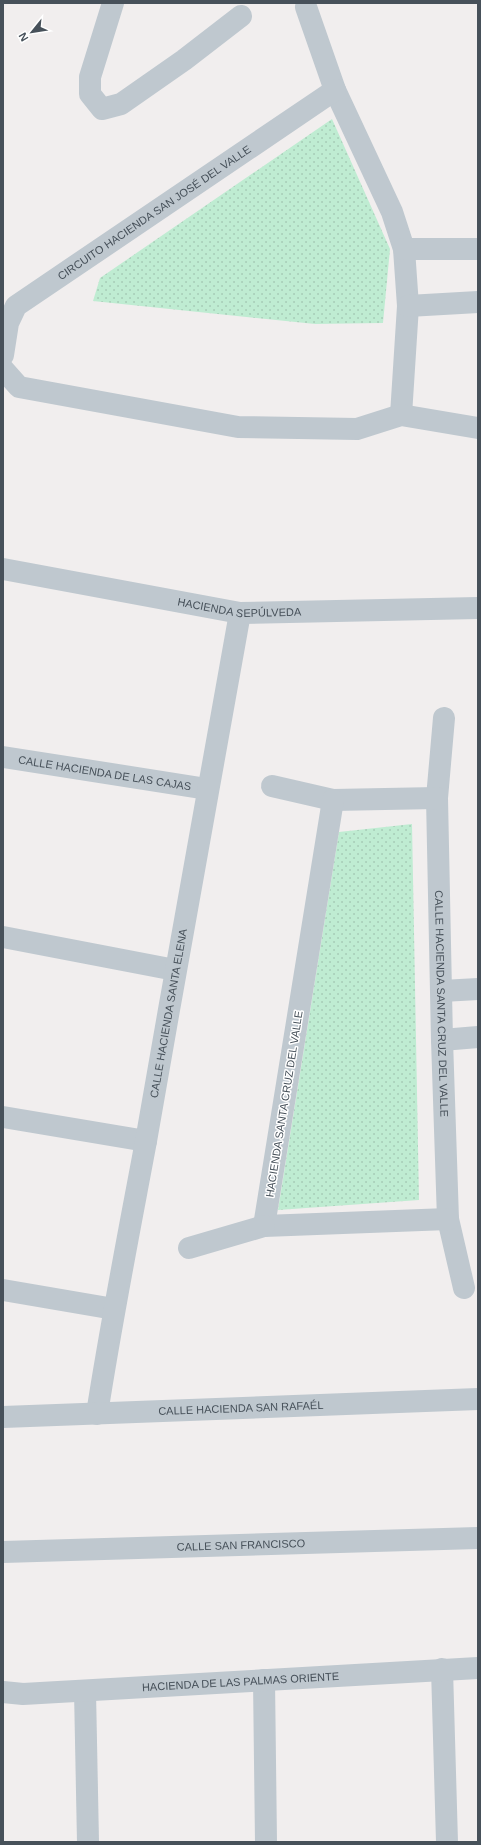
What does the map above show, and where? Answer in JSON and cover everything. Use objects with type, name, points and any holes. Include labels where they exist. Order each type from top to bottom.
[{"type":"street","points":[[113,3],[90,77],[90,94],[102,109],[121,104],[184,60],[241,16]]},
{"type":"street","points":[[306,7],[335,90],[392,212],[404,249],[408,306],[401,415]]},
{"type":"street","name":"CIRCUITO HACIENDA SAN JOSÉ DEL VALLE","points":[[3,355],[8,323],[16,306],[335,90]]},
{"type":"street","points":[[404,249],[478,249]]},
{"type":"street","points":[[408,306],[478,302]]},
{"type":"street","points":[[3,369],[19,387],[238,427],[357,430],[401,415],[478,428]]},
{"type":"street","name":"HACIENDA SEPÚLVEDA","points":[[3,569],[240,613],[478,608]]},
{"type":"street","name":"CALLE HACIENDA SANTA ELENA","points":[[97,1414],[114,1309],[146,1141],[207,789],[240,613]]},
{"type":"street","name":"CALLE HACIENDA SANTA CRUZ DEL VALLE","points":[[444,718],[437,798],[442,1040],[448,1219],[464,1288]]},
{"type":"street","name":"CALLE HACIENDA DE LAS CAJAS","points":[[3,757],[207,789]]},
{"type":"street","points":[[272,786],[334,800],[437,798]]},
{"type":"street","name":"HACIENDA SANTA CRUZ DEL VALLE","points":[[264,1226],[334,800]]},
{"type":"street","points":[[3,937],[175,970]]},
{"type":"street","points":[[442,990],[478,989]]},
{"type":"street","points":[[442,1040],[478,1037]]},
{"type":"street","points":[[3,1117],[146,1141]]},
{"type":"street","points":[[189,1248],[264,1226],[448,1219]]},
{"type":"street","points":[[3,1290],[114,1309]]},
{"type":"street","name":"CALLE HACIENDA SAN RAFAÉL","points":[[3,1417],[478,1399]]},
{"type":"street","name":"CALLE SAN FRANCISCO","points":[[3,1552],[478,1538]]},
{"type":"street","name":"HACIENDA DE LAS PALMAS ORIENTE","points":[[3,1692],[23,1694],[85,1691],[478,1668]]},
{"type":"street","points":[[442,1670],[447,1842]]},
{"type":"street","points":[[264,1680],[266,1842]]},
{"type":"street","points":[[85,1691],[88,1842]]},
{"type":"green space","points":[[332,119],[390,249],[383,323],[315,324],[93,301],[100,278]]},
{"type":"green space","points":[[412,824],[419,1200],[278,1210],[339,832]]}]
